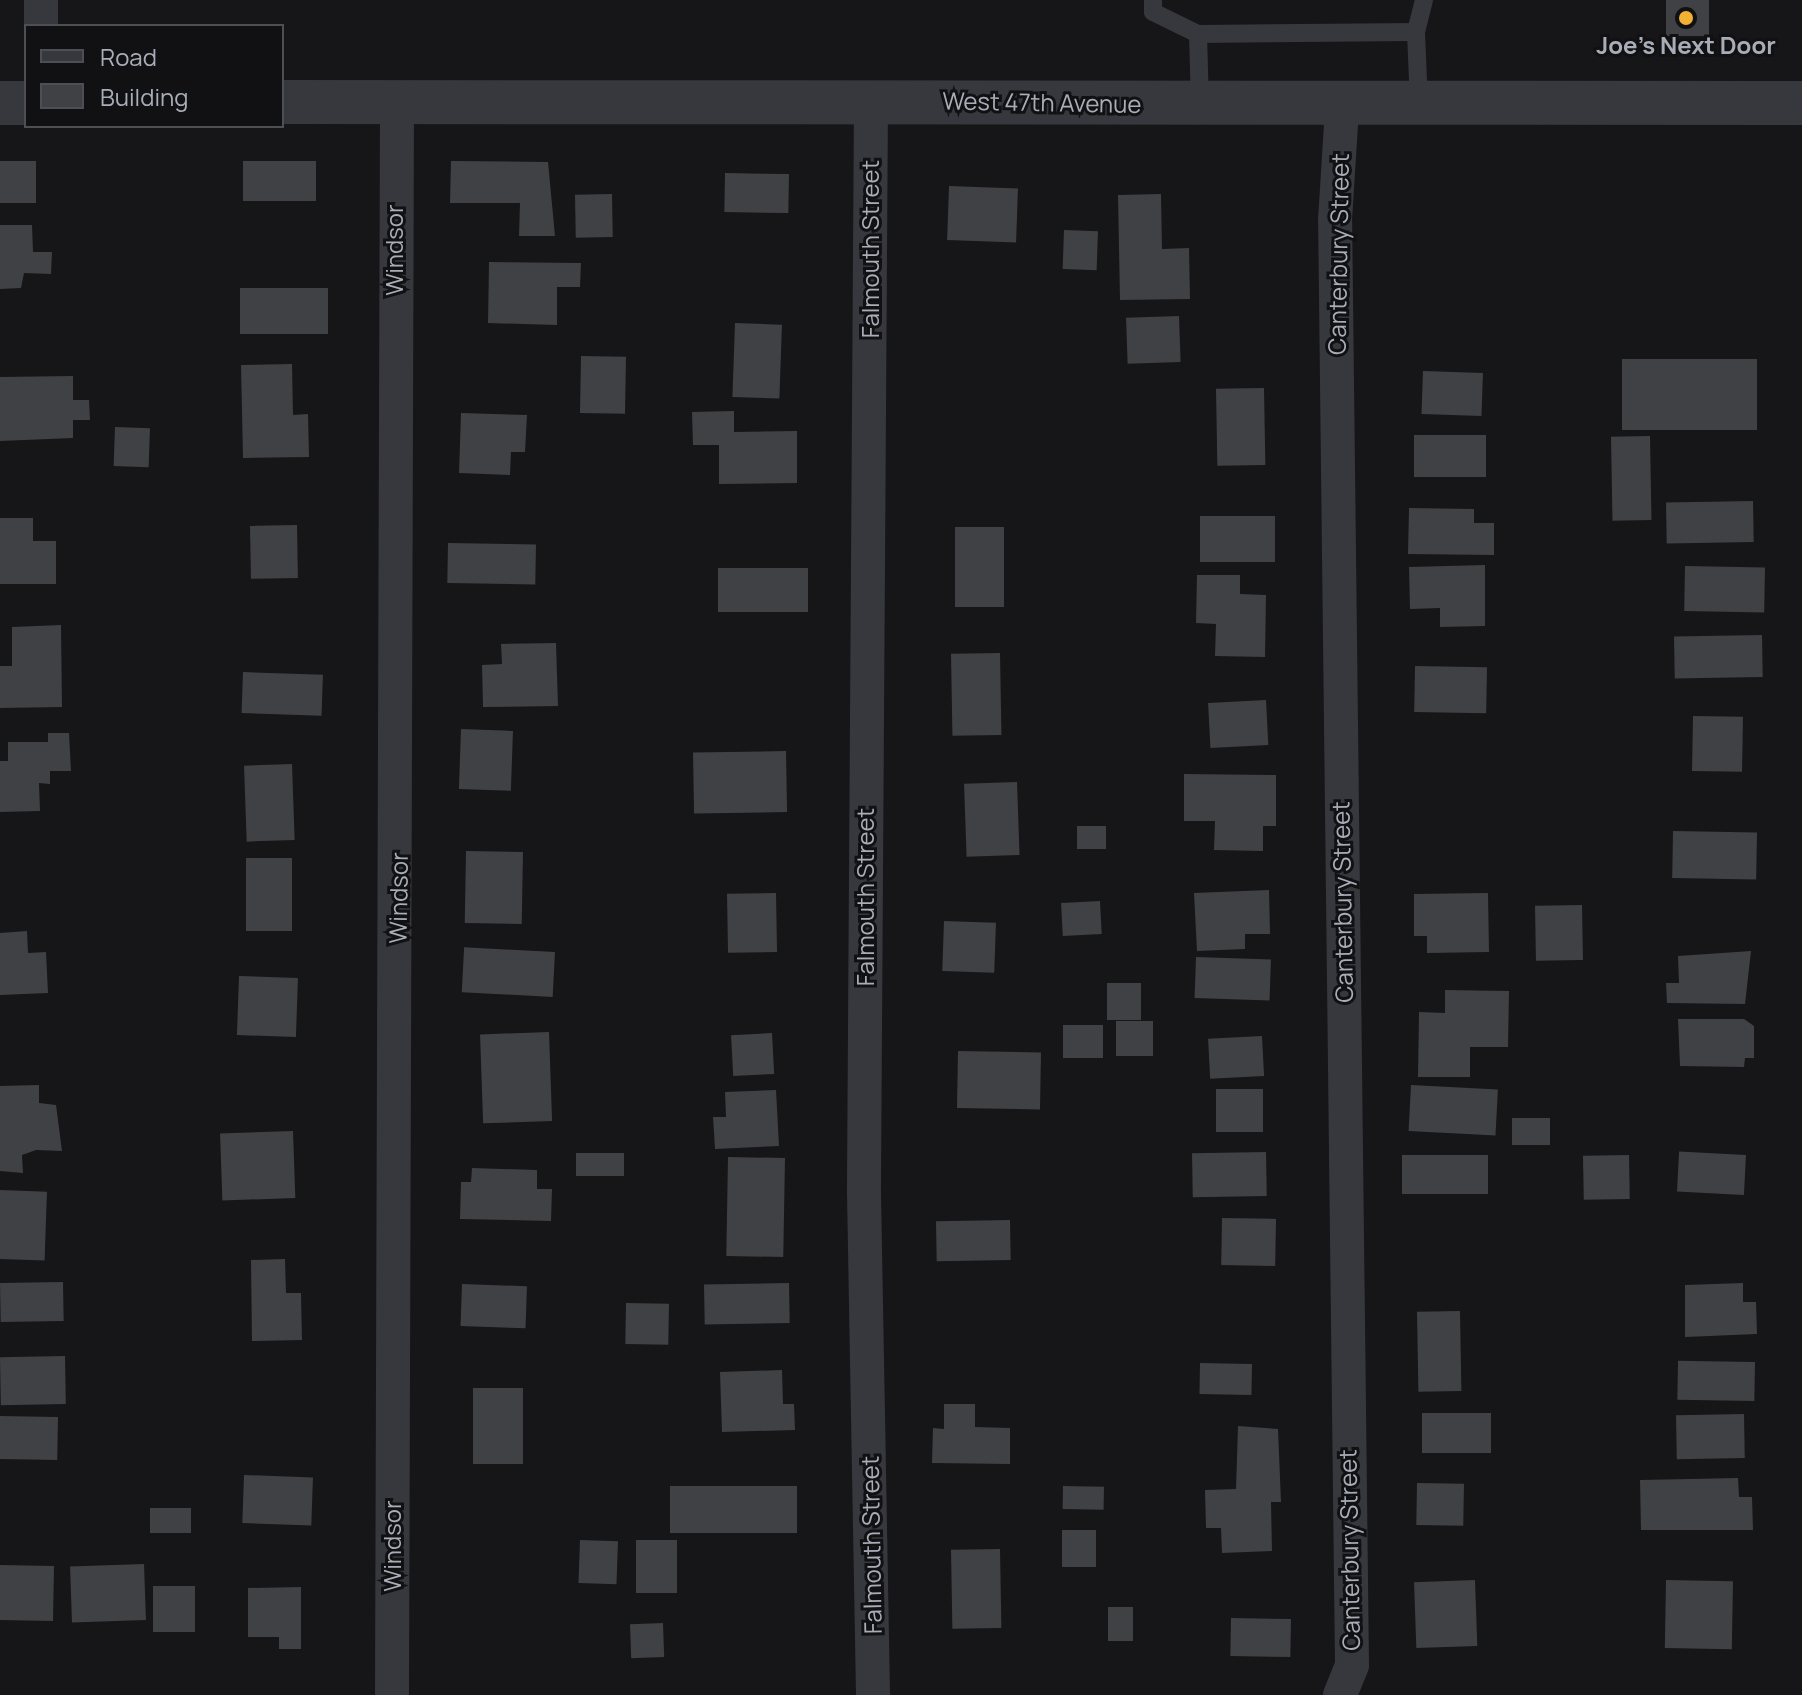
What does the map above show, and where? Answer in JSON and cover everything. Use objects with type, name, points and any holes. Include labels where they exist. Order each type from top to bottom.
[{"type":"street","points":[[41,0],[41,24]]},
{"type":"street","name":"West 47th Avenue","points":[[284,102],[871,99],[1342,108],[1802,103]]},
{"type":"street","name":"Falmouth Street","points":[[871,99],[864,1193],[873,1695]]},
{"type":"street","name":"Windsor","points":[[392,1695],[397,101]]},
{"type":"street","points":[[0,103],[24,103]]},
{"type":"street","name":"Canterbury Street","points":[[1340,1695],[1352,1665],[1335,236],[1342,108]]},
{"type":"lane","points":[[1153,0],[1153,12],[1198,34],[1416,32]]},
{"type":"lane","points":[[1419,107],[1416,32],[1424,0]]},
{"type":"lane","points":[[1198,34],[1200,105]]},
{"type":"building","name":"Joe's Next Door","points":[[1666,0],[1709,0],[1709,36],[1666,36]]},
{"type":"building","points":[[0,161],[36,161],[36,203],[0,203]]},
{"type":"building","points":[[243,161],[316,161],[316,201],[243,201]]},
{"type":"building","points":[[451,161],[548,162],[555,236],[519,236],[520,203],[450,203]]},
{"type":"building","points":[[725,173],[789,174],[788,213],[724,212]]},
{"type":"building","points":[[949,186],[1018,188],[1016,242],[947,240]]},
{"type":"building","points":[[612,194],[613,237],[576,238],[575,195]]},
{"type":"building","points":[[1161,194],[1162,249],[1189,248],[1190,299],[1120,300],[1118,195]]},
{"type":"building","points":[[0,225],[32,225],[33,252],[52,252],[51,274],[24,273],[21,288],[0,289]]},
{"type":"building","points":[[1064,230],[1098,231],[1097,270],[1063,269]]},
{"type":"building","points":[[489,262],[581,263],[580,287],[557,287],[557,325],[488,323]]},
{"type":"building","points":[[240,288],[328,288],[328,334],[240,334]]},
{"type":"building","points":[[1179,316],[1181,362],[1128,364],[1126,318]]},
{"type":"building","points":[[735,323],[782,325],[779,399],[732,397]]},
{"type":"building","points":[[581,356],[626,357],[625,414],[580,413]]},
{"type":"building","points":[[1622,359],[1757,359],[1757,430],[1622,430]]},
{"type":"building","points":[[292,364],[293,415],[308,414],[309,457],[243,458],[241,365]]},
{"type":"building","points":[[1423,371],[1483,373],[1481,416],[1421,414]]},
{"type":"building","points":[[73,376],[73,400],[89,400],[90,420],[73,420],[73,438],[0,441],[0,377]]},
{"type":"building","points":[[1264,388],[1265,465],[1217,466],[1216,389]]},
{"type":"building","points":[[734,411],[734,432],[797,431],[797,483],[719,484],[719,445],[693,445],[692,412]]},
{"type":"building","points":[[461,413],[527,415],[525,452],[511,452],[510,475],[459,473]]},
{"type":"building","points":[[115,427],[150,428],[149,467],[114,466]]},
{"type":"building","points":[[1414,435],[1486,435],[1486,477],[1414,477]]},
{"type":"building","points":[[1650,436],[1651,520],[1612,521],[1611,437]]},
{"type":"building","points":[[1753,501],[1754,542],[1667,544],[1666,503]]},
{"type":"building","points":[[1409,508],[1474,509],[1474,523],[1494,523],[1494,555],[1408,554]]},
{"type":"building","points":[[1200,516],[1275,516],[1275,562],[1200,562]]},
{"type":"building","points":[[0,518],[33,518],[33,541],[56,541],[56,584],[0,584]]},
{"type":"building","points":[[297,525],[298,578],[251,579],[250,526]]},
{"type":"building","points":[[955,527],[1004,527],[1004,607],[955,607]]},
{"type":"building","points":[[448,543],[536,545],[535,585],[447,583]]},
{"type":"building","points":[[1485,565],[1485,626],[1440,627],[1440,608],[1410,609],[1409,567]]},
{"type":"building","points":[[1685,566],[1765,567],[1764,612],[1684,611]]},
{"type":"building","points":[[718,568],[808,568],[808,612],[718,612]]},
{"type":"building","points":[[1197,575],[1240,575],[1240,594],[1266,595],[1265,657],[1215,656],[1216,624],[1196,623]]},
{"type":"building","points":[[61,625],[62,707],[0,708],[0,666],[12,666],[12,627]]},
{"type":"building","points":[[1762,635],[1763,677],[1675,679],[1674,637]]},
{"type":"building","points":[[556,643],[558,706],[483,707],[482,665],[502,664],[501,644]]},
{"type":"building","points":[[1000,653],[1001,735],[952,736],[951,654]]},
{"type":"building","points":[[1415,666],[1487,667],[1486,713],[1414,712]]},
{"type":"building","points":[[243,672],[323,675],[322,716],[242,713]]},
{"type":"building","points":[[1266,700],[1268,745],[1210,748],[1208,703]]},
{"type":"building","points":[[1693,716],[1743,717],[1742,772],[1692,771]]},
{"type":"building","points":[[461,729],[513,731],[511,791],[459,789]]},
{"type":"building","points":[[48,733],[69,733],[71,771],[50,771],[50,784],[39,783],[40,811],[0,812],[0,761],[8,761],[8,742],[48,742]]},
{"type":"building","points":[[786,751],[787,812],[694,814],[693,753]]},
{"type":"building","points":[[292,764],[295,840],[247,842],[244,766]]},
{"type":"building","points":[[1184,774],[1276,775],[1276,826],[1263,826],[1263,851],[1214,850],[1215,821],[1184,821]]},
{"type":"building","points":[[1017,782],[1020,855],[967,857],[964,784]]},
{"type":"building","points":[[1077,826],[1106,826],[1106,849],[1077,849]]},
{"type":"building","points":[[1673,831],[1757,832],[1756,879],[1672,878]]},
{"type":"building","points":[[466,851],[523,852],[522,924],[465,923]]},
{"type":"building","points":[[246,858],[292,858],[292,931],[246,931]]},
{"type":"building","points":[[1269,890],[1270,934],[1245,934],[1245,949],[1197,951],[1194,893]]},
{"type":"building","points":[[776,893],[777,952],[728,953],[727,894]]},
{"type":"building","points":[[1488,893],[1489,952],[1427,953],[1427,936],[1414,936],[1414,894]]},
{"type":"building","points":[[1100,901],[1102,934],[1063,936],[1061,903]]},
{"type":"building","points":[[1582,905],[1583,960],[1536,961],[1535,906]]},
{"type":"building","points":[[944,921],[996,923],[994,973],[942,971]]},
{"type":"building","points":[[27,931],[28,953],[46,952],[48,993],[0,995],[0,933]]},
{"type":"building","points":[[464,947],[555,952],[553,997],[462,992]]},
{"type":"building","points":[[1751,951],[1745,1004],[1667,1003],[1666,983],[1679,983],[1678,956]]},
{"type":"building","points":[[1196,957],[1271,960],[1270,1001],[1195,998]]},
{"type":"building","points":[[239,976],[298,978],[296,1037],[237,1035]]},
{"type":"building","points":[[1107,983],[1141,983],[1141,1020],[1107,1020]]},
{"type":"building","points":[[1445,990],[1509,991],[1508,1047],[1470,1047],[1470,1077],[1418,1077],[1419,1012],[1445,1013]]},
{"type":"building","points":[[1678,1019],[1744,1019],[1754,1026],[1754,1058],[1745,1058],[1744,1067],[1680,1066]]},
{"type":"building","points":[[1116,1021],[1153,1021],[1153,1056],[1116,1056]]},
{"type":"building","points":[[1063,1025],[1103,1025],[1103,1058],[1063,1058]]},
{"type":"building","points":[[549,1032],[552,1121],[483,1123],[480,1034]]},
{"type":"building","points":[[772,1033],[774,1074],[733,1076],[731,1035]]},
{"type":"building","points":[[1262,1036],[1264,1076],[1210,1079],[1208,1039]]},
{"type":"building","points":[[958,1051],[1041,1052],[1040,1109],[957,1108]]},
{"type":"building","points":[[39,1085],[39,1103],[56,1105],[62,1151],[36,1150],[22,1155],[23,1173],[0,1171],[0,1086]]},
{"type":"building","points":[[1411,1085],[1498,1090],[1495,1135],[1409,1131]]},
{"type":"building","points":[[1216,1089],[1263,1089],[1263,1132],[1216,1132]]},
{"type":"building","points":[[776,1090],[779,1146],[715,1149],[713,1117],[726,1117],[725,1092]]},
{"type":"building","points":[[1512,1118],[1550,1118],[1550,1145],[1512,1145]]},
{"type":"building","points":[[293,1131],[295,1198],[222,1201],[220,1134]]},
{"type":"building","points":[[1679,1151],[1746,1155],[1744,1195],[1677,1191]]},
{"type":"building","points":[[1266,1152],[1267,1196],[1193,1197],[1192,1153]]},
{"type":"building","points":[[576,1153],[624,1153],[624,1176],[576,1176]]},
{"type":"building","points":[[1402,1155],[1488,1155],[1488,1194],[1402,1194]]},
{"type":"building","points":[[1629,1155],[1630,1199],[1584,1200],[1583,1156]]},
{"type":"building","points":[[728,1157],[785,1158],[783,1257],[726,1256]]},
{"type":"building","points":[[472,1168],[537,1170],[537,1189],[552,1189],[551,1221],[460,1219],[461,1182],[471,1182]]},
{"type":"building","points":[[0,1190],[47,1192],[45,1261],[0,1259]]},
{"type":"building","points":[[1222,1218],[1276,1219],[1275,1266],[1221,1265]]},
{"type":"building","points":[[1010,1220],[1011,1260],[937,1261],[936,1221]]},
{"type":"building","points":[[285,1259],[286,1293],[301,1293],[302,1340],[252,1341],[251,1260]]},
{"type":"building","points":[[63,1282],[64,1321],[1,1322],[0,1283]]},
{"type":"building","points":[[789,1283],[790,1323],[705,1324],[704,1284]]},
{"type":"building","points":[[1743,1283],[1743,1302],[1756,1302],[1757,1334],[1685,1337],[1685,1285]]},
{"type":"building","points":[[462,1284],[527,1286],[525,1328],[461,1326]]},
{"type":"building","points":[[626,1303],[669,1304],[668,1345],[625,1344]]},
{"type":"building","points":[[1460,1311],[1461,1391],[1418,1392],[1417,1312]]},
{"type":"building","points":[[65,1356],[66,1404],[1,1405],[0,1357]]},
{"type":"building","points":[[1678,1361],[1755,1362],[1754,1401],[1677,1400]]},
{"type":"building","points":[[1200,1363],[1252,1364],[1251,1395],[1199,1394]]},
{"type":"building","points":[[782,1370],[783,1404],[794,1404],[795,1430],[722,1432],[720,1372]]},
{"type":"building","points":[[473,1388],[523,1388],[523,1464],[473,1464]]},
{"type":"building","points":[[944,1404],[975,1404],[975,1427],[1010,1428],[1010,1464],[932,1463],[933,1428],[944,1429]]},
{"type":"building","points":[[1422,1413],[1491,1413],[1491,1453],[1422,1453]]},
{"type":"building","points":[[1744,1414],[1745,1458],[1677,1459],[1676,1415]]},
{"type":"building","points":[[0,1416],[58,1417],[57,1460],[0,1459]]},
{"type":"building","points":[[1238,1426],[1278,1429],[1281,1502],[1271,1502],[1272,1551],[1222,1553],[1221,1528],[1206,1528],[1205,1490],[1236,1489]]},
{"type":"building","points":[[244,1475],[313,1477],[311,1525],[242,1523]]},
{"type":"building","points":[[1738,1478],[1739,1497],[1752,1497],[1753,1530],[1641,1530],[1640,1480]]},
{"type":"building","points":[[1417,1483],[1464,1484],[1463,1526],[1416,1525]]},
{"type":"building","points":[[670,1486],[797,1486],[797,1533],[670,1533]]},
{"type":"building","points":[[1063,1486],[1104,1487],[1104,1510],[1063,1509]]},
{"type":"building","points":[[150,1508],[191,1508],[191,1533],[150,1533]]},
{"type":"building","points":[[1062,1530],[1096,1530],[1096,1567],[1062,1567]]},
{"type":"building","points":[[580,1540],[618,1541],[616,1584],[578,1583]]},
{"type":"building","points":[[636,1540],[677,1540],[677,1593],[636,1593]]},
{"type":"building","points":[[1000,1549],[1001,1628],[952,1629],[951,1550]]},
{"type":"building","points":[[144,1564],[146,1620],[72,1623],[70,1567]]},
{"type":"building","points":[[0,1565],[54,1566],[53,1621],[0,1620]]},
{"type":"building","points":[[1475,1580],[1477,1646],[1416,1648],[1414,1582]]},
{"type":"building","points":[[1666,1580],[1733,1581],[1732,1649],[1665,1648]]},
{"type":"building","points":[[153,1586],[195,1586],[195,1632],[153,1632]]},
{"type":"building","points":[[301,1587],[301,1649],[279,1649],[279,1637],[248,1637],[248,1588]]},
{"type":"building","points":[[1108,1607],[1133,1607],[1133,1641],[1108,1641]]},
{"type":"building","points":[[1231,1618],[1291,1619],[1290,1657],[1230,1656]]},
{"type":"building","points":[[663,1623],[664,1657],[631,1658],[630,1624]]},
{"type":"place","name":"Joe's Next Door","points":[[1686,18]]}]
